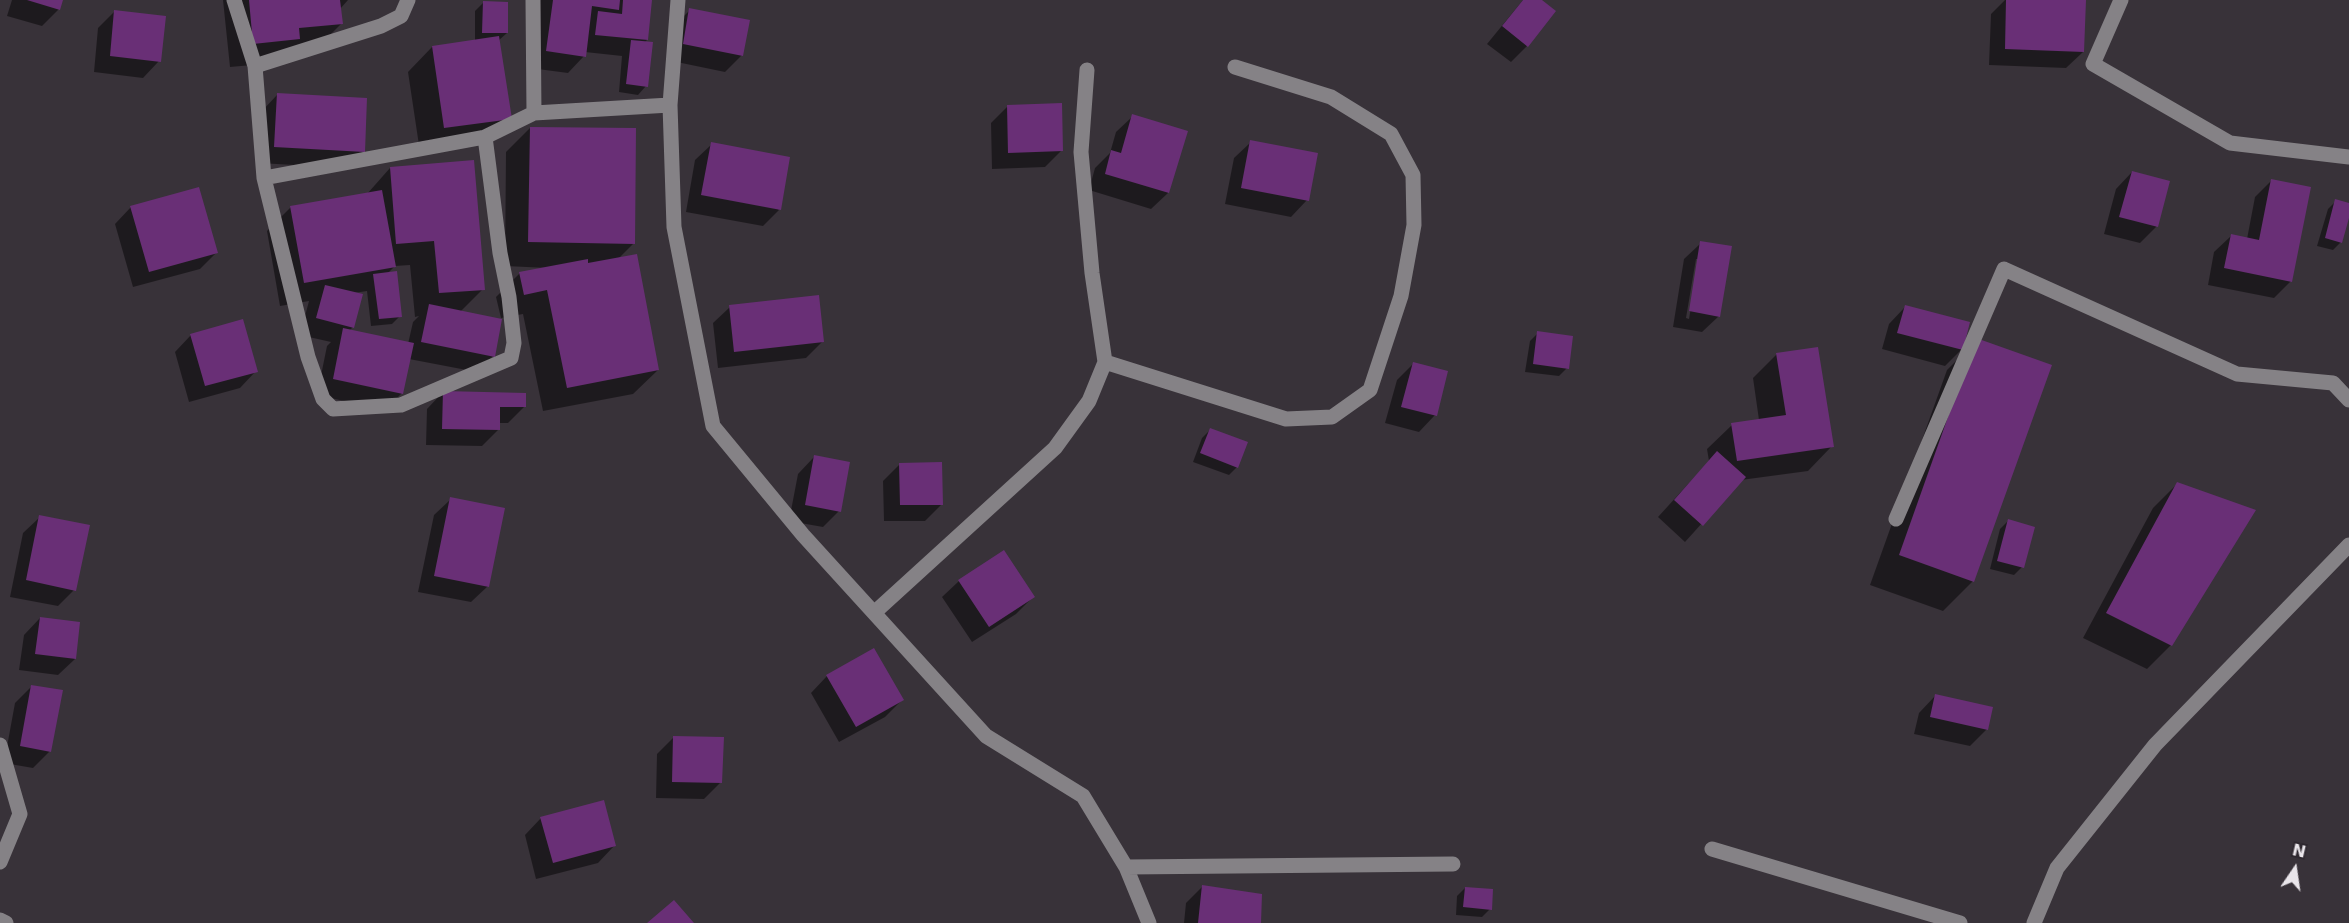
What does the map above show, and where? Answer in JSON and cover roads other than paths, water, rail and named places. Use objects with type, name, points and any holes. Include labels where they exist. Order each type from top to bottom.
[{"type":"street","points":[[234,0],[255,66],[264,178],[308,357],[323,399],[333,409],[401,405],[511,358],[514,343],[509,297],[500,253],[485,137]]},
{"type":"street","points":[[255,66],[381,26],[401,16],[408,0]]},
{"type":"street","points":[[533,0],[534,113]]},
{"type":"street","points":[[678,0],[670,105],[674,227],[713,426],[803,535],[986,736],[1083,796],[1126,867],[1149,923]]},
{"type":"street","points":[[2121,0],[2093,64],[2230,143],[2349,157]]},
{"type":"street","points":[[1105,362],[1286,419],[1332,417],[1370,390],[1401,296],[1414,225],[1413,176],[1391,134],[1331,98],[1235,67]]},
{"type":"street","points":[[875,612],[1055,448],[1089,401],[1105,362],[1092,273],[1081,152],[1087,70]]},
{"type":"street","points":[[264,178],[485,137],[534,113],[670,105]]},
{"type":"street","points":[[1896,519],[2004,268],[2237,374],[2332,383],[2349,399]]},
{"type":"street","points":[[2034,923],[2058,868],[2155,745],[2349,545]]},
{"type":"street","points":[[0,745],[20,814],[0,862]]},
{"type":"street","points":[[1712,849],[1960,923]]},
{"type":"street","points":[[1126,867],[1453,864]]},
{"type":"street","points":[[0,920],[6,923]]}]
